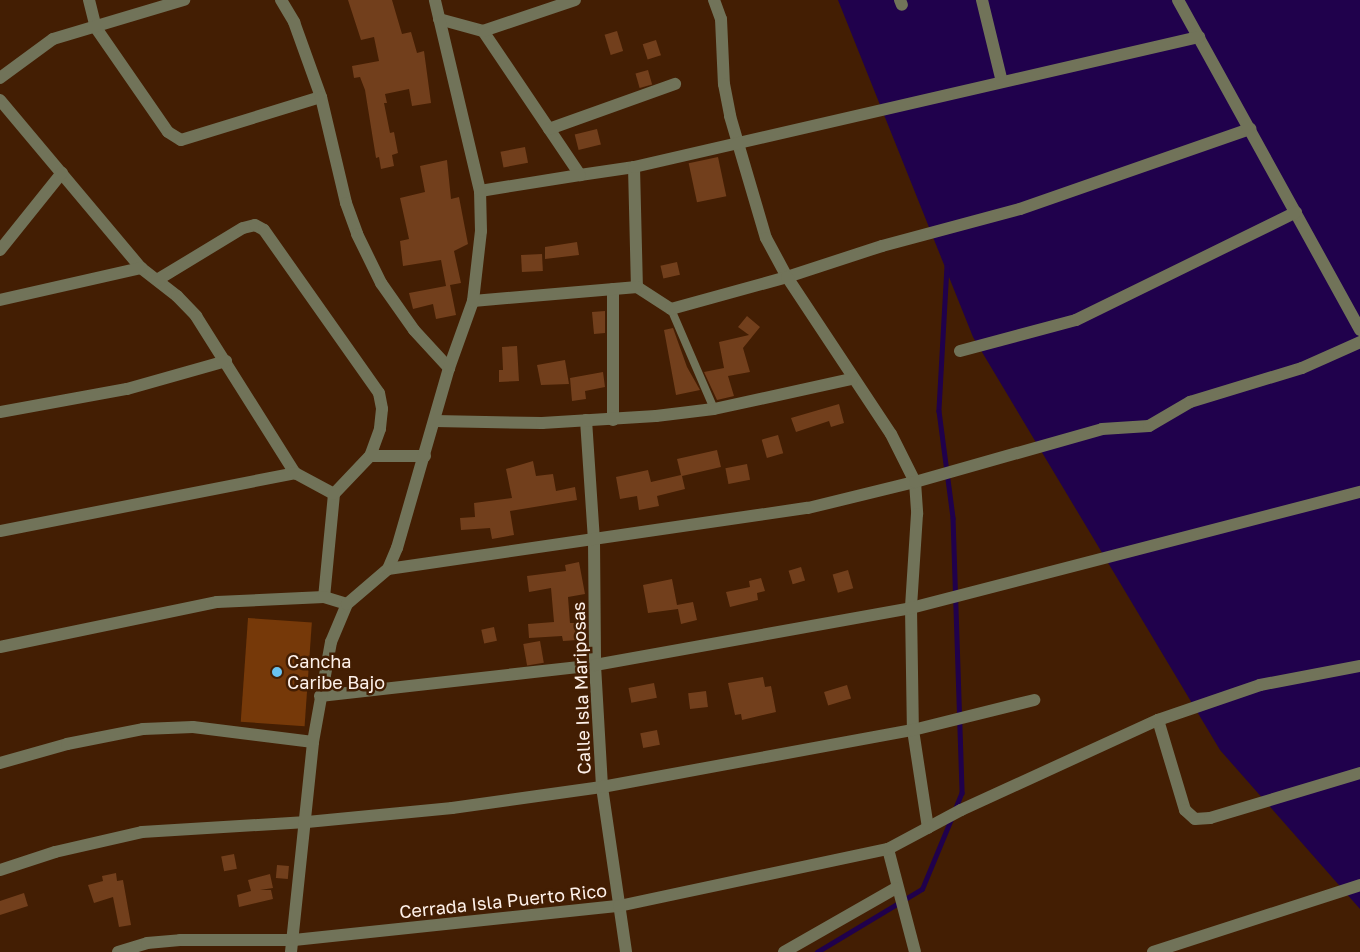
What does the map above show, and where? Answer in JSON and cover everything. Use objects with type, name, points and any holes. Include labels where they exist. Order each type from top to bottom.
[{"type":"street","points":[[89,0],[96,28],[168,132],[181,140],[321,97]]},
{"type":"street","points":[[0,78],[53,39],[96,28],[184,0]]},
{"type":"street","points":[[281,0],[294,22],[321,97],[346,204],[365,250],[381,283],[414,330],[449,368]]},
{"type":"street","points":[[292,946],[307,822],[313,742],[331,642],[347,604],[388,570],[408,517],[449,368],[473,300],[480,231],[480,191],[435,0]]},
{"type":"street","points":[[439,19],[483,31],[575,0]]},
{"type":"street","points":[[714,0],[721,19],[724,84],[766,238],[787,277],[852,379],[891,434],[915,482],[917,514],[911,608],[913,730],[928,828]]},
{"type":"street","points":[[982,0],[1002,82]]},
{"type":"street","points":[[1178,0],[1360,330]]},
{"type":"street","points":[[483,31],[580,175]]},
{"type":"street","points":[[480,191],[634,167],[1199,37]]},
{"type":"street","points":[[549,130],[675,84]]},
{"type":"street","points":[[0,100],[140,268],[157,280],[196,316],[295,473],[334,494]]},
{"type":"street","points":[[473,300],[637,287],[671,310],[787,277],[882,246],[1020,209],[1250,129]]},
{"type":"street","points":[[634,167],[637,287]]},
{"type":"street","points":[[0,250],[62,173]]},
{"type":"street","points":[[960,351],[1076,320],[1296,212]]},
{"type":"street","points":[[157,280],[243,228],[255,225],[264,230],[379,393],[382,409],[380,429],[370,456],[334,494],[324,598]]},
{"type":"street","points":[[0,300],[140,268]]},
{"type":"street","points":[[612,289],[613,420]]},
{"type":"street","points":[[388,570],[808,508],[915,482],[1102,429],[1149,426],[1190,402],[1302,368],[1360,342]]},
{"type":"street","points":[[0,412],[118,391],[226,361]]},
{"type":"street","points":[[435,421],[613,420],[714,409],[852,379]]},
{"type":"street","name":"Calle Isla Mariposas","points":[[586,420],[594,541],[595,665],[602,787],[626,952]]},
{"type":"street","points":[[370,456],[425,456]]},
{"type":"street","points":[[0,531],[295,473]]},
{"type":"street","points":[[320,696],[595,665],[911,608],[1360,492]]},
{"type":"street","points":[[0,647],[217,602],[324,598],[347,604]]},
{"type":"street","name":"Cerrada Isla Puerto Rico","points":[[118,952],[147,943],[180,940],[292,946],[619,906],[888,849],[928,828],[1158,720],[1260,685],[1360,666]]},
{"type":"street","points":[[0,870],[55,852],[142,832],[307,822],[452,808],[602,787],[913,730],[1034,700]]},
{"type":"street","points":[[1158,720],[1185,810],[1195,819],[1210,818],[1360,773]]},
{"type":"street","points":[[0,763],[67,744],[143,728],[193,726],[313,742]]},
{"type":"street","points":[[888,849],[896,888],[915,952]]},
{"type":"street","points":[[1153,952],[1360,885]]},
{"type":"street","points":[[784,952],[896,888]]},
{"type":"lane","points":[[671,310],[714,409]]},
{"type":"shaded area","points":[[838,0],[1360,0],[1360,909],[1220,750],[973,337]]},
{"type":"shaded area","name":"Cancha Caribe Bajo","points":[[248,618],[312,622],[305,726],[241,722]]},
{"type":"building","points":[[348,0],[392,0],[402,34],[411,32],[417,53],[424,51],[431,103],[412,106],[409,89],[385,94],[387,103],[384,103],[390,133],[394,132],[398,153],[392,155],[394,166],[381,169],[379,157],[376,158],[365,90],[360,77],[354,78],[352,66],[379,61],[374,37],[361,40]]},
{"type":"building","points":[[617,31],[623,51],[611,55],[605,35]]},
{"type":"building","points":[[656,40],[661,55],[648,60],[643,44]]},
{"type":"building","points":[[648,70],[652,84],[640,88],[636,74]]},
{"type":"building","points":[[597,129],[601,145],[579,150],[575,135]]},
{"type":"building","points":[[525,147],[528,163],[504,167],[500,152]]},
{"type":"building","points":[[718,157],[726,196],[697,202],[689,163]]},
{"type":"building","points":[[447,160],[451,199],[459,197],[468,244],[454,251],[461,283],[450,285],[456,315],[436,319],[433,304],[413,309],[409,293],[446,286],[441,260],[403,266],[400,241],[409,239],[400,198],[425,192],[420,166]]},
{"type":"building","points":[[577,242],[579,255],[545,259],[545,247]]},
{"type":"building","points":[[542,254],[543,271],[522,272],[521,255]]},
{"type":"building","points":[[677,262],[680,275],[663,278],[660,266]]},
{"type":"building","points":[[605,311],[605,333],[594,334],[592,312]]},
{"type":"building","points":[[747,316],[760,327],[743,348],[750,372],[728,376],[734,396],[717,400],[704,372],[724,368],[719,342],[749,335],[738,327]]},
{"type":"building","points":[[673,328],[687,367],[700,390],[676,395],[664,330]]},
{"type":"building","points":[[517,346],[519,381],[499,382],[499,370],[503,370],[502,347]]},
{"type":"building","points":[[565,360],[569,384],[541,385],[537,365]]},
{"type":"building","points":[[603,372],[605,387],[585,391],[586,399],[572,401],[570,378]]},
{"type":"building","points":[[839,404],[844,423],[831,427],[829,421],[796,432],[791,418]]},
{"type":"building","points":[[778,435],[783,453],[767,458],[762,440]]},
{"type":"building","points":[[717,450],[721,467],[682,476],[685,489],[657,496],[659,506],[639,510],[637,496],[620,499],[616,477],[648,470],[651,482],[681,475],[677,459]]},
{"type":"building","points":[[533,461],[536,476],[553,474],[556,491],[575,487],[577,500],[510,511],[514,535],[492,539],[490,528],[461,530],[460,518],[475,517],[474,503],[512,498],[506,469]]},
{"type":"building","points":[[747,464],[750,480],[728,484],[725,468]]},
{"type":"building","points":[[579,562],[585,594],[568,597],[570,623],[577,623],[578,640],[563,641],[562,636],[529,638],[528,624],[554,622],[551,588],[529,592],[527,576],[566,571],[565,565]]},
{"type":"building","points":[[801,567],[805,580],[793,584],[789,571]]},
{"type":"building","points":[[848,570],[853,588],[838,593],[833,574]]},
{"type":"building","points":[[761,578],[765,591],[757,593],[758,600],[730,607],[726,592],[750,587],[749,581]]},
{"type":"building","points":[[672,579],[677,605],[693,602],[697,620],[681,624],[678,609],[648,613],[643,585]]},
{"type":"building","points":[[494,627],[497,641],[484,643],[481,630]]},
{"type":"building","points":[[540,641],[544,663],[527,666],[523,644]]},
{"type":"building","points":[[763,677],[765,687],[771,686],[776,712],[742,720],[741,714],[735,715],[728,683]]},
{"type":"building","points":[[654,683],[657,698],[631,703],[628,688]]},
{"type":"building","points":[[847,685],[851,698],[828,705],[824,692]]},
{"type":"building","points":[[706,691],[708,707],[690,709],[688,693]]},
{"type":"building","points":[[657,730],[660,745],[643,748],[640,733]]},
{"type":"building","points":[[234,854],[237,869],[224,871],[221,856]]},
{"type":"building","points":[[277,865],[289,866],[288,879],[276,878]]},
{"type":"building","points":[[116,873],[117,881],[123,880],[131,925],[119,927],[113,897],[94,903],[88,885],[103,881],[102,876]]},
{"type":"building","points":[[270,874],[273,888],[260,890],[271,890],[273,899],[239,907],[237,895],[251,891],[248,880]]},
{"type":"building","points":[[24,893],[28,906],[0,915],[0,901]]},
{"type":"waterway","points":[[947,266],[939,411],[953,518],[962,793],[955,810]]},
{"type":"waterway","points":[[817,952],[922,889],[951,819]]},
{"type":"place","name":"Cancha Caribe Bajo","points":[[277,672]]}]
